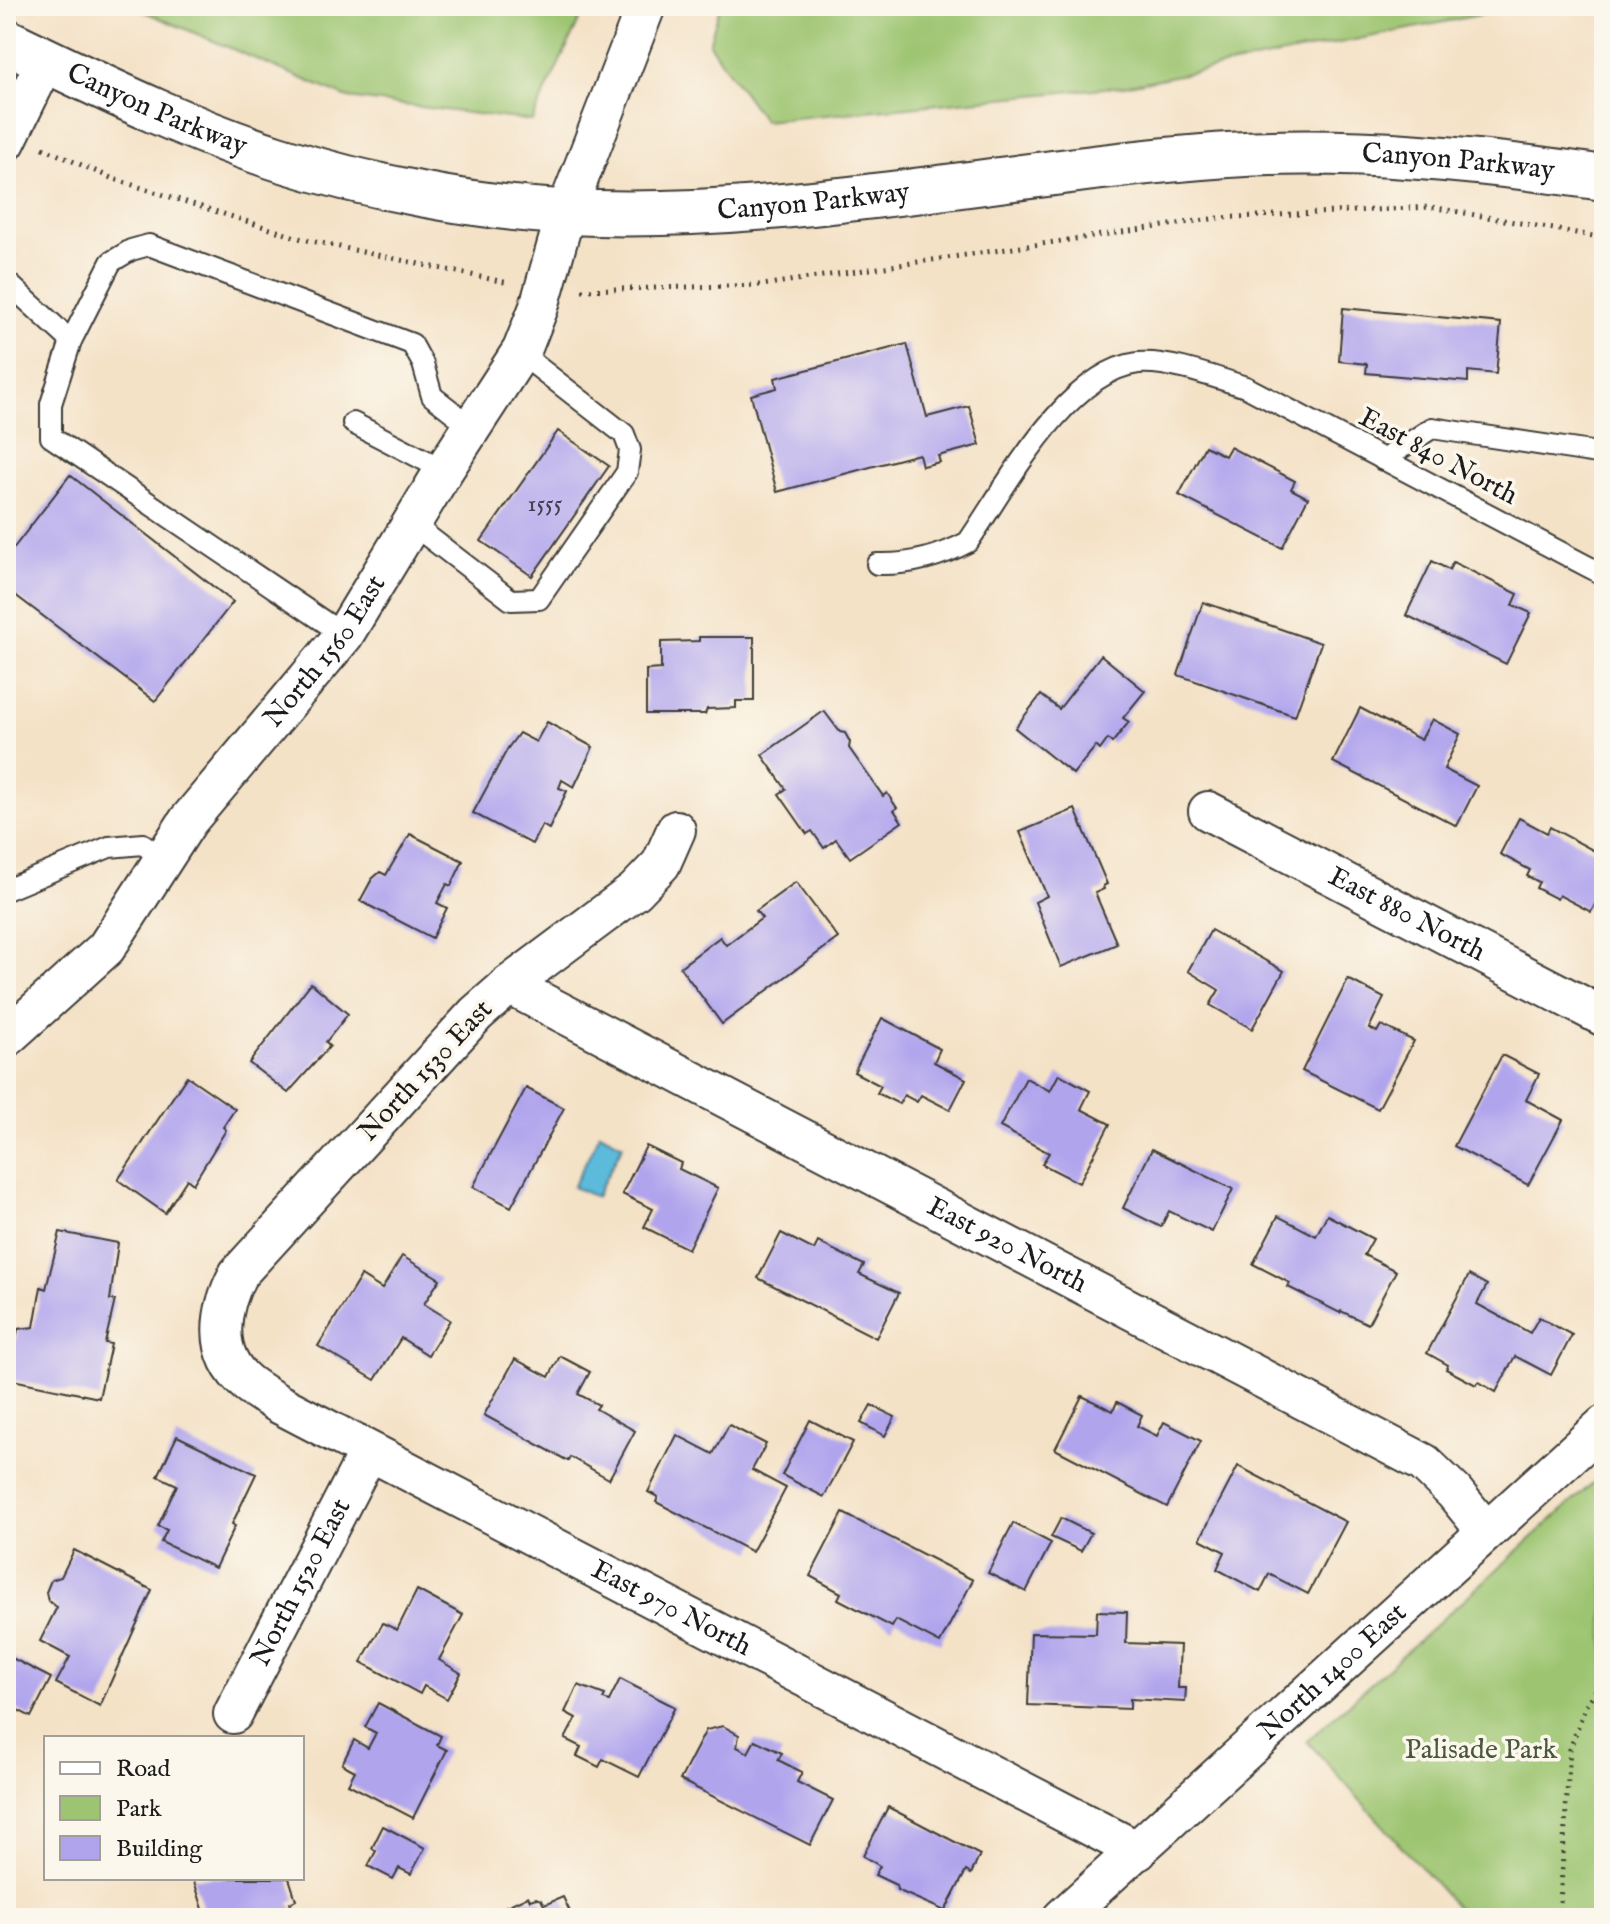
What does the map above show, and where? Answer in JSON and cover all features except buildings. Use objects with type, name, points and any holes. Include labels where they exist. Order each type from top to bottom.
[{"type":"highway","name":"Canyon Parkway","points":[[6,20],[46,60]]},
{"type":"highway","name":"Canyon Parkway","points":[[6,41],[224,138],[330,174],[489,204],[566,212],[780,206],[1168,160],[1303,151],[1502,164],[1604,178]]},
{"type":"street","name":"North 1560 East","points":[[6,1038],[106,948],[188,821],[344,635],[444,470],[520,353],[539,307],[566,212],[646,6]]},
{"type":"street","points":[[21,143],[46,60]]},
{"type":"street","name":"East 880 North","points":[[1208,811],[1604,1017]]},
{"type":"street","name":"North 1530 East","points":[[223,1346],[222,1311],[238,1274],[467,1023],[509,985],[635,891],[661,864],[676,830]]},
{"type":"street","name":"East 920 North","points":[[509,985],[1424,1463],[1454,1492],[1485,1530]]},
{"type":"street","name":"East 970 North","points":[[223,1346],[233,1367],[246,1382],[279,1404],[1138,1851]]},
{"type":"street","name":"North 1400 East","points":[[1062,1918],[1604,1425]]},
{"type":"street","name":"North 1520 East","points":[[233,1714],[368,1453]]},
{"type":"lane","points":[[344,635],[51,437],[51,404],[71,341],[111,262],[131,250],[149,245],[412,344],[423,364],[432,396],[472,427]]},
{"type":"lane","points":[[6,281],[71,341]]},
{"type":"lane","points":[[412,524],[511,600],[539,599],[627,472],[630,450],[624,434],[520,353]]},
{"type":"lane","name":"East 840 North","points":[[877,564],[908,564],[946,553],[968,542],[1053,418],[1085,387],[1109,372],[1139,363],[1190,369],[1246,387],[1604,575]]},
{"type":"lane","points":[[353,423],[444,470]]},
{"type":"lane","points":[[1383,460],[1432,428],[1604,454]]},
{"type":"lane","points":[[6,890],[109,847],[143,844],[163,859]]},
{"type":"path","points":[[21,143],[111,178],[265,229],[465,275]]},
{"type":"path","points":[[613,290],[762,285],[1218,218],[1400,208],[1431,207],[1604,238]]},
{"type":"path","points":[[1559,1918],[1570,1749],[1585,1707],[1604,1677]]},
{"type":"green space","points":[[131,6],[586,6],[532,121],[348,98]]},
{"type":"green space","points":[[720,6],[1524,6],[1124,86],[764,121],[709,44]]},
{"type":"green space","name":"Palisade Park","points":[[1604,1473],[1604,1918],[1466,1918],[1307,1741]]},
{"type":"water","points":[[600,1133],[623,1145],[596,1197],[573,1187]]}]
